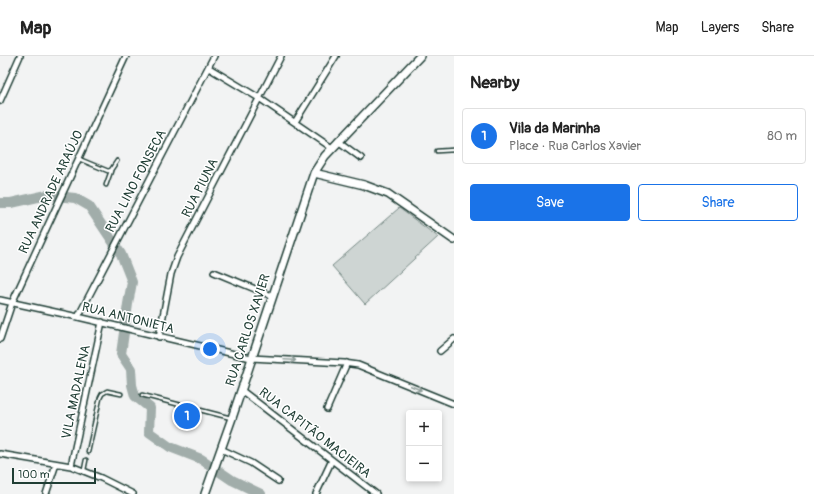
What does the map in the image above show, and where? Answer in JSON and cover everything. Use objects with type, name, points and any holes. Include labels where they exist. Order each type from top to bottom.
[{"type":"street","points":[[0,101],[20,56]]},
{"type":"street","name":"RUA ANDRADE ARAÚJO","points":[[0,339],[12,303],[126,56]]},
{"type":"street","name":"RUA LINO FONSECA","points":[[78,317],[214,56]]},
{"type":"street","name":"RUA PIUNA","points":[[160,337],[173,266],[281,56]]},
{"type":"street","points":[[295,122],[336,56]]},
{"type":"street","name":"RUA CARLOS XAVIER","points":[[204,494],[232,418],[314,173],[319,163],[332,148],[420,56]]},
{"type":"street","points":[[209,68],[260,98],[332,148]]},
{"type":"street","points":[[338,142],[361,158]]},
{"type":"street","points":[[314,173],[364,185],[388,194],[454,240]]},
{"type":"street","points":[[214,272],[272,296]]},
{"type":"street","name":"RUA ANTONIETA","points":[[0,300],[102,322],[251,358],[347,363],[370,369],[454,404]]},
{"type":"street","name":"VILA MADALENA","points":[[71,466],[102,322]]},
{"type":"street","points":[[440,351],[454,339]]},
{"type":"street","points":[[327,409],[347,363]]},
{"type":"street","name":"RUA CAPITÃO MACIEIRA","points":[[241,390],[376,494]]},
{"type":"street","points":[[221,448],[251,463],[278,481]]},
{"type":"street","points":[[0,454],[71,466],[133,494]]},
{"type":"street","points":[[316,494],[332,460]]},
{"type":"street","points":[[46,494],[56,464]]},
{"type":"lane","points":[[437,151],[454,150]]},
{"type":"lane","points":[[78,158],[104,170],[111,170]]},
{"type":"lane","points":[[106,185],[111,170],[117,161]]},
{"type":"lane","points":[[88,452],[102,394],[106,391],[121,394]]},
{"type":"lane","points":[[142,395],[232,418]]},
{"type":"lane","points":[[84,471],[86,460]]},
{"type":"shaded area","points":[[399,208],[438,237],[365,304],[332,266]]},
{"type":"waterway","points":[[0,203],[11,203],[47,195],[75,198],[89,206],[121,254],[132,282],[121,354],[131,369],[132,385],[135,396],[150,408],[149,432],[170,447],[201,459],[232,480],[261,494]]},
{"type":"place","name":"Vila da Marinha","points":[[187,416]]}]
